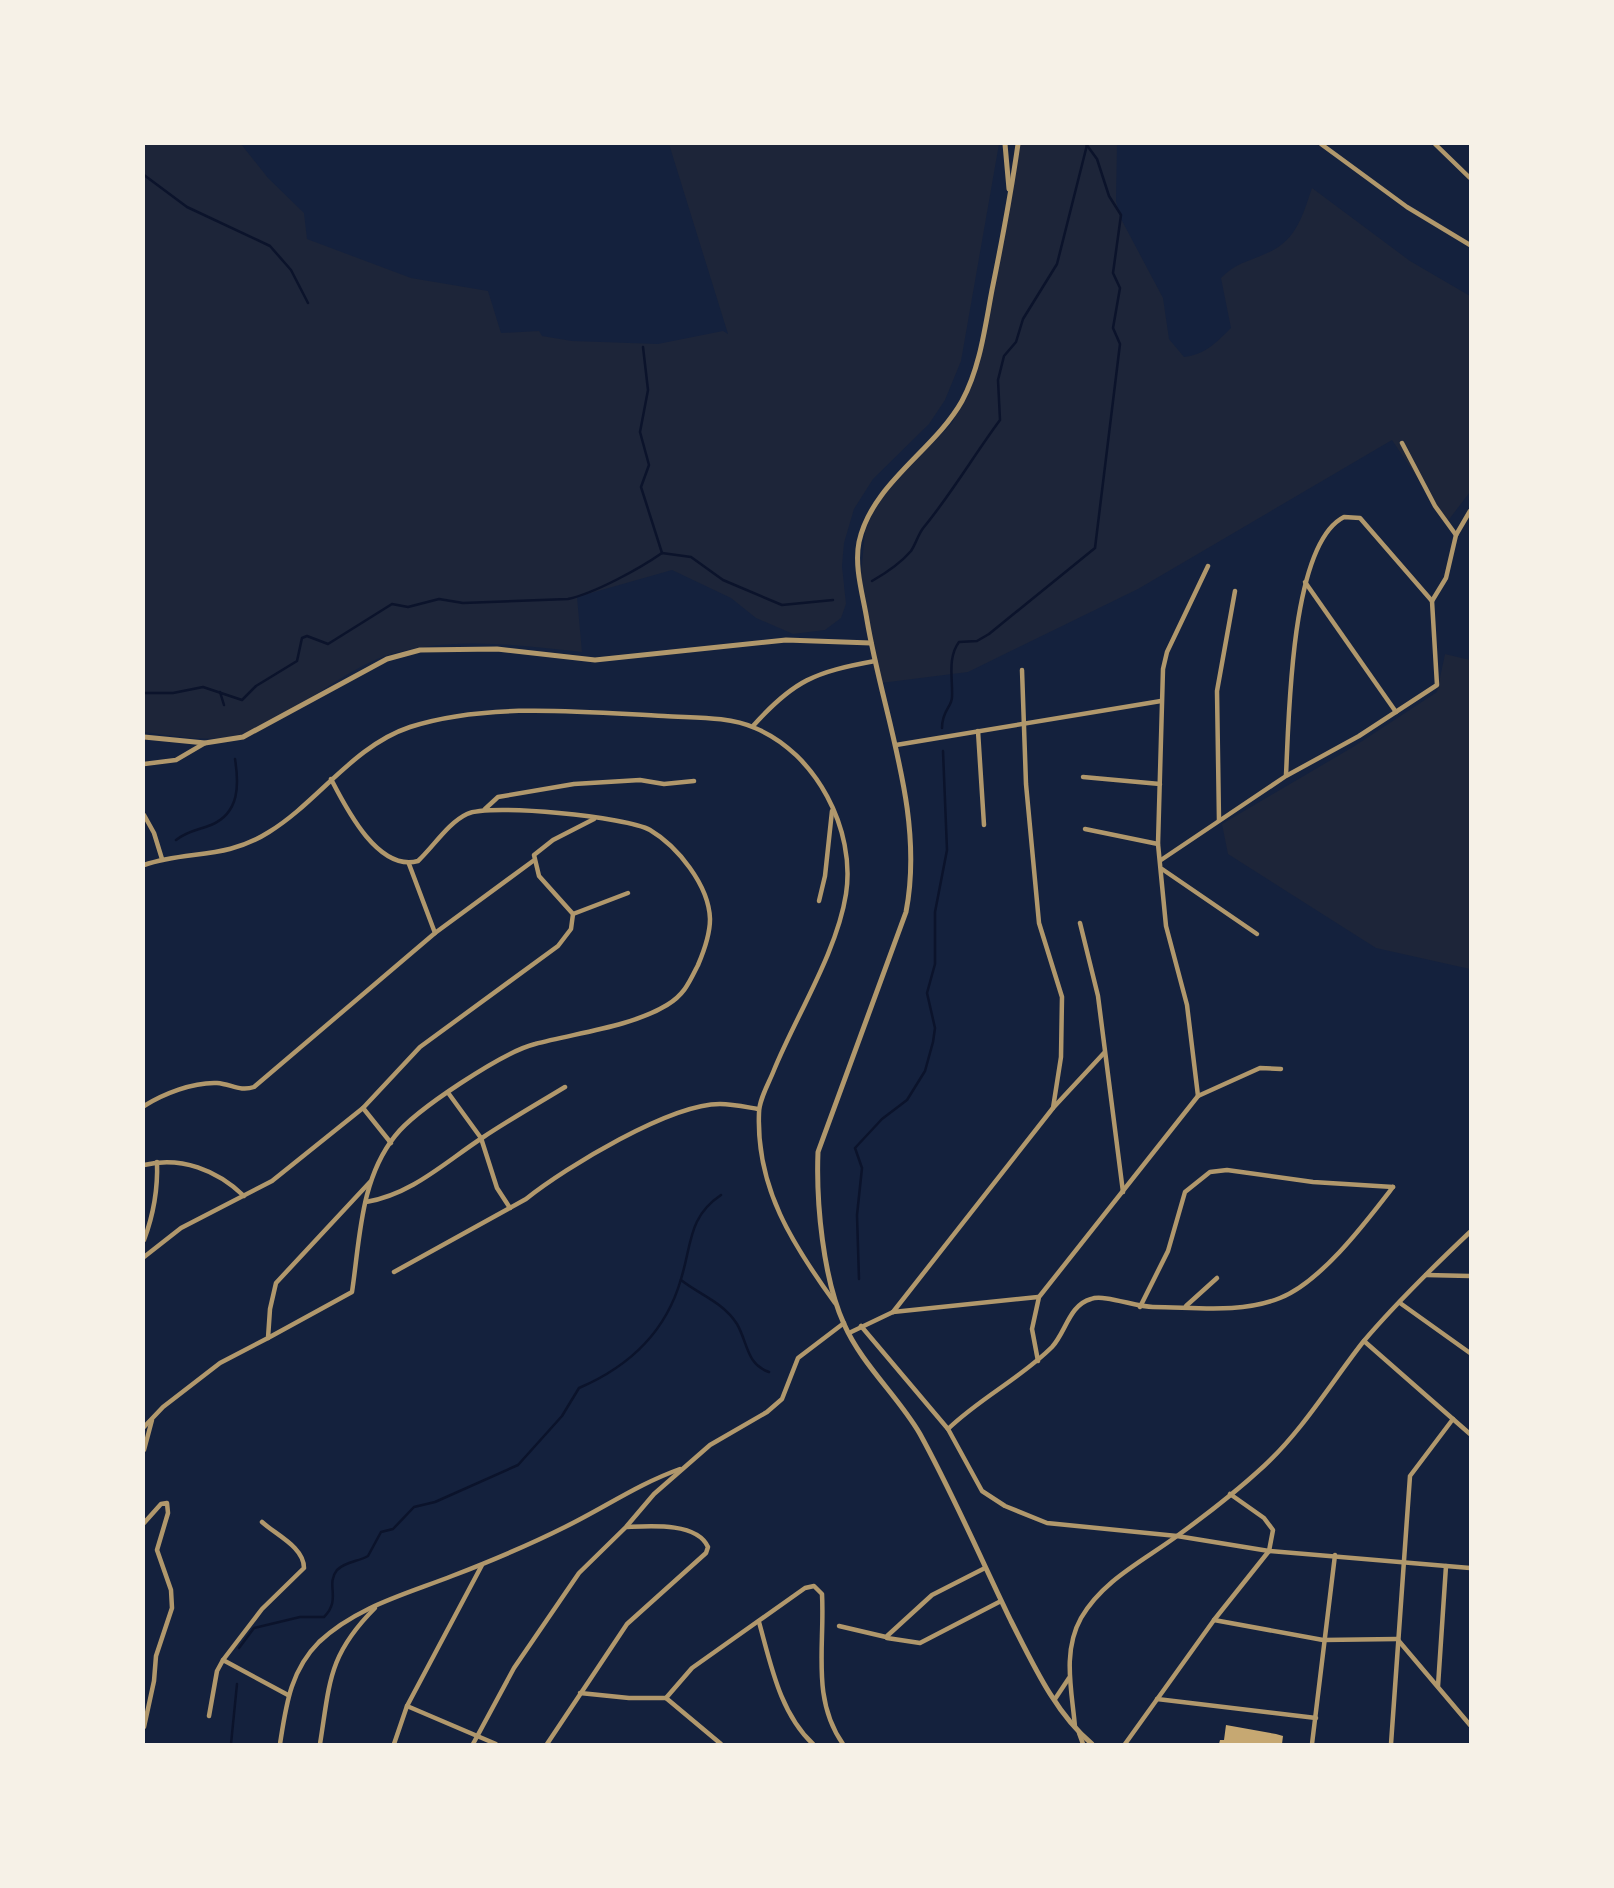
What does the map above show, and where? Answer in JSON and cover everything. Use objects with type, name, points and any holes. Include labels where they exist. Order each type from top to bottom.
[{"type":"street","points":[[1005,144],[1010,198]]},
{"type":"street","points":[[1018,144],[1010,198],[972,381],[948,421],[891,484],[868,518],[859,541],[858,564],[871,643],[896,745],[911,849],[912,882],[906,912],[818,1152],[818,1210],[844,1323],[919,1432],[1039,1678],[1077,1730],[1092,1745]]},
{"type":"street","points":[[1321,144],[1407,206],[1471,245]]},
{"type":"street","points":[[1435,144],[1471,178]]},
{"type":"street","points":[[1402,443],[1435,506],[1456,535]]},
{"type":"street","points":[[1161,860],[1286,776],[1437,685],[1432,601],[1446,578],[1456,535],[1471,512]]},
{"type":"street","points":[[1286,776],[1292,672],[1306,582],[1327,529],[1344,517],[1360,518],[1432,601]]},
{"type":"street","points":[[1198,1096],[1187,1005],[1166,926],[1158,844],[1161,701],[1167,652],[1208,566]]},
{"type":"street","points":[[1306,582],[1396,712]]},
{"type":"street","points":[[1219,820],[1217,691],[1235,591]]},
{"type":"street","points":[[144,737],[205,743],[243,737],[387,659],[420,650],[497,649],[595,660],[786,640],[871,643]]},
{"type":"street","points":[[752,726],[780,698],[813,675],[876,661]]},
{"type":"street","points":[[1022,670],[1026,784],[1039,923],[1062,997],[1061,1057],[1053,1108]]},
{"type":"street","points":[[896,745],[1161,701]]},
{"type":"street","points":[[144,865],[162,859],[211,855],[240,848],[271,831],[331,779],[388,735],[440,719],[531,711],[713,719],[752,726],[777,739],[797,755],[816,778],[832,807],[844,841],[848,870],[846,897],[824,960],[758,1109],[762,1169],[775,1208],[799,1253],[838,1306]]},
{"type":"street","points":[[978,731],[984,825]]},
{"type":"street","points":[[144,764],[176,760],[205,743]]},
{"type":"street","points":[[1083,777],[1160,784]]},
{"type":"street","points":[[144,1427],[163,1407],[220,1363],[352,1292],[365,1203],[373,1179],[391,1143],[406,1125],[485,1066],[518,1049],[665,1007],[685,992],[704,950],[710,919],[703,892],[673,847],[648,828],[554,813],[485,810],[458,819],[418,861],[409,864],[394,859],[351,820],[331,779]]},
{"type":"street","points":[[485,810],[498,797],[574,784],[640,780],[664,785],[694,781]]},
{"type":"street","points":[[819,901],[825,876],[832,807]]},
{"type":"street","points":[[144,815],[154,832],[162,859]]},
{"type":"street","points":[[144,1106],[174,1091],[216,1083],[246,1090],[254,1087],[435,933],[533,861],[538,850],[594,819]]},
{"type":"street","points":[[1085,829],[1158,844]]},
{"type":"street","points":[[144,1257],[181,1228],[272,1181],[363,1108],[420,1047],[558,946],[571,929],[573,914],[539,876],[533,861]]},
{"type":"street","points":[[409,864],[435,933]]},
{"type":"street","points":[[1162,869],[1257,934]]},
{"type":"street","points":[[573,914],[628,893]]},
{"type":"street","points":[[1080,923],[1098,996],[1123,1192]]},
{"type":"street","points":[[893,1312],[1053,1108],[1104,1053]]},
{"type":"street","points":[[1038,1361],[1032,1329],[1039,1297],[1198,1096],[1260,1068],[1281,1069]]},
{"type":"street","points":[[365,1203],[385,1199],[418,1184],[481,1139],[565,1087]]},
{"type":"street","points":[[449,1094],[481,1139],[497,1188],[510,1208]]},
{"type":"street","points":[[394,1272],[510,1208],[600,1152],[681,1111],[720,1104],[758,1109]]},
{"type":"street","points":[[363,1108],[391,1143]]},
{"type":"street","points":[[144,1166],[157,1162],[211,1171],[244,1196]]},
{"type":"street","points":[[144,1240],[158,1178],[157,1162]]},
{"type":"street","points":[[948,1429],[969,1408],[1038,1361],[1055,1343],[1078,1304],[1094,1297],[1140,1307],[1242,1307],[1280,1298],[1306,1281],[1355,1236],[1393,1188],[1313,1182],[1227,1170],[1210,1172],[1185,1192],[1168,1251],[1140,1307]]},
{"type":"street","points":[[268,1338],[270,1309],[276,1283],[373,1179]]},
{"type":"street","points":[[1083,1745],[1077,1730],[1070,1678],[1074,1632],[1088,1609],[1125,1571],[1177,1536],[1265,1466],[1364,1341],[1425,1275],[1471,1232]]},
{"type":"street","points":[[1425,1275],[1471,1276]]},
{"type":"street","points":[[1185,1307],[1217,1278]]},
{"type":"street","points":[[849,1332],[893,1312],[1039,1297]]},
{"type":"street","points":[[1400,1303],[1471,1353]]},
{"type":"street","points":[[473,1745],[514,1668],[579,1573],[626,1527],[654,1494],[710,1445],[782,1399],[798,1358],[844,1323]]},
{"type":"street","points":[[861,1326],[948,1429],[982,1490],[1005,1506],[1047,1523],[1177,1536],[1269,1550],[1471,1568]]},
{"type":"street","points":[[1364,1341],[1471,1434]]},
{"type":"street","points":[[144,1450],[152,1419]]},
{"type":"street","points":[[1391,1745],[1410,1476],[1453,1419]]},
{"type":"street","points":[[280,1745],[288,1695],[294,1676],[317,1644],[335,1629],[378,1605],[483,1564],[568,1526],[650,1479],[684,1468]]},
{"type":"street","points":[[1125,1745],[1214,1619],[1269,1550],[1273,1530],[1264,1518],[1230,1494]]},
{"type":"street","points":[[144,1523],[161,1504],[167,1503],[168,1513],[157,1550],[171,1590],[172,1608],[156,1656],[154,1681],[144,1727]]},
{"type":"street","points":[[209,1716],[218,1671],[223,1660],[262,1609],[304,1568],[304,1560],[297,1549],[262,1522]]},
{"type":"street","points":[[547,1745],[627,1623],[706,1553],[708,1547],[702,1538],[682,1531],[654,1525],[626,1527]]},
{"type":"street","points":[[1312,1745],[1335,1555]]},
{"type":"street","points":[[394,1745],[407,1706],[483,1564]]},
{"type":"street","points":[[1438,1686],[1446,1566]]},
{"type":"street","points":[[886,1637],[932,1595],[985,1568]]},
{"type":"street","points":[[666,1698],[692,1668],[805,1588],[814,1586],[822,1594],[824,1635],[820,1680],[825,1713],[843,1745]]},
{"type":"street","points":[[839,1626],[920,1643],[1002,1601]]},
{"type":"street","points":[[320,1745],[333,1666],[354,1632],[378,1605]]},
{"type":"street","points":[[1214,1619],[1323,1640],[1397,1639],[1471,1725]]},
{"type":"street","points":[[759,1622],[776,1684],[805,1737],[813,1745]]},
{"type":"street","points":[[223,1660],[235,1664],[288,1695]]},
{"type":"street","points":[[1055,1699],[1070,1678]]},
{"type":"street","points":[[580,1693],[629,1699],[666,1698],[721,1745]]},
{"type":"street","points":[[1157,1699],[1316,1718]]},
{"type":"street","points":[[407,1706],[496,1745]]},
{"type":"street","points":[[708,1735],[708,1745]]},
{"type":"shaded area","points":[[144,144],[241,144],[268,178],[304,213],[307,239],[411,278],[488,291],[501,333],[539,331],[542,336],[572,341],[658,344],[723,331],[728,334],[669,144],[999,144],[961,361],[945,400],[929,424],[873,479],[854,509],[844,543],[842,566],[846,604],[841,618],[825,630],[793,634],[756,618],[731,598],[672,570],[577,597],[582,652],[483,643],[409,650],[366,664],[252,731],[234,736],[189,738],[144,732]]},
{"type":"shaded area","points":[[1017,144],[1117,144],[1116,201],[1120,217],[1163,298],[1169,339],[1184,357],[1204,351],[1231,328],[1221,278],[1240,264],[1283,244],[1295,230],[1312,188],[1410,261],[1470,296],[1470,492],[1447,522],[1392,440],[1138,589],[968,672],[881,683],[861,575],[865,531],[874,510],[893,483],[952,423],[978,367]]},
{"type":"shaded area","points":[[1445,654],[1470,660],[1470,969],[1376,948],[1228,854],[1222,824],[1353,747],[1437,692]]},
{"type":"building","points":[[1226,1725],[1283,1736],[1282,1744],[1219,1744],[1220,1740],[1224,1740]]},
{"type":"waterway","points":[[942,728],[952,700],[952,662],[959,642],[977,641],[989,634],[1095,548],[1120,344],[1113,328],[1120,288],[1113,273],[1121,215],[1109,196],[1097,159],[1086,144]]},
{"type":"waterway","points":[[872,581],[893,568],[911,551],[922,530],[1000,420],[998,380],[1004,356],[1016,342],[1023,319],[1057,264],[1087,145]]},
{"type":"waterway","points":[[144,175],[187,207],[270,246],[291,270],[308,303]]},
{"type":"waterway","points":[[643,347],[648,390],[640,432],[649,465],[641,487],[662,553]]},
{"type":"waterway","points":[[144,693],[173,693],[203,687],[242,700],[256,686],[297,661],[302,638],[307,636],[328,644],[392,604],[408,607],[439,599],[463,603],[568,599],[616,580],[662,553],[691,557],[723,580],[782,605],[833,600]]},
{"type":"waterway","points":[[220,692],[224,705]]},
{"type":"waterway","points":[[859,1279],[857,1215],[862,1168],[855,1148],[882,1119],[907,1100],[925,1071],[933,1042],[935,1028],[927,993],[935,964],[935,912],[947,850],[943,751]]},
{"type":"waterway","points":[[176,840],[221,820],[228,813],[237,788],[235,759]]},
{"type":"waterway","points":[[239,1648],[254,1628],[300,1617],[324,1617],[332,1604],[332,1581],[337,1570],[368,1556],[381,1532],[393,1529],[414,1507],[435,1502],[518,1465],[562,1416],[579,1388],[614,1370],[643,1346],[655,1331],[674,1298],[697,1222],[702,1212],[721,1195]]},
{"type":"waterway","points":[[681,1280],[718,1304],[731,1316],[756,1364],[769,1372]]},
{"type":"waterway","points":[[231,1744],[237,1684]]}]
